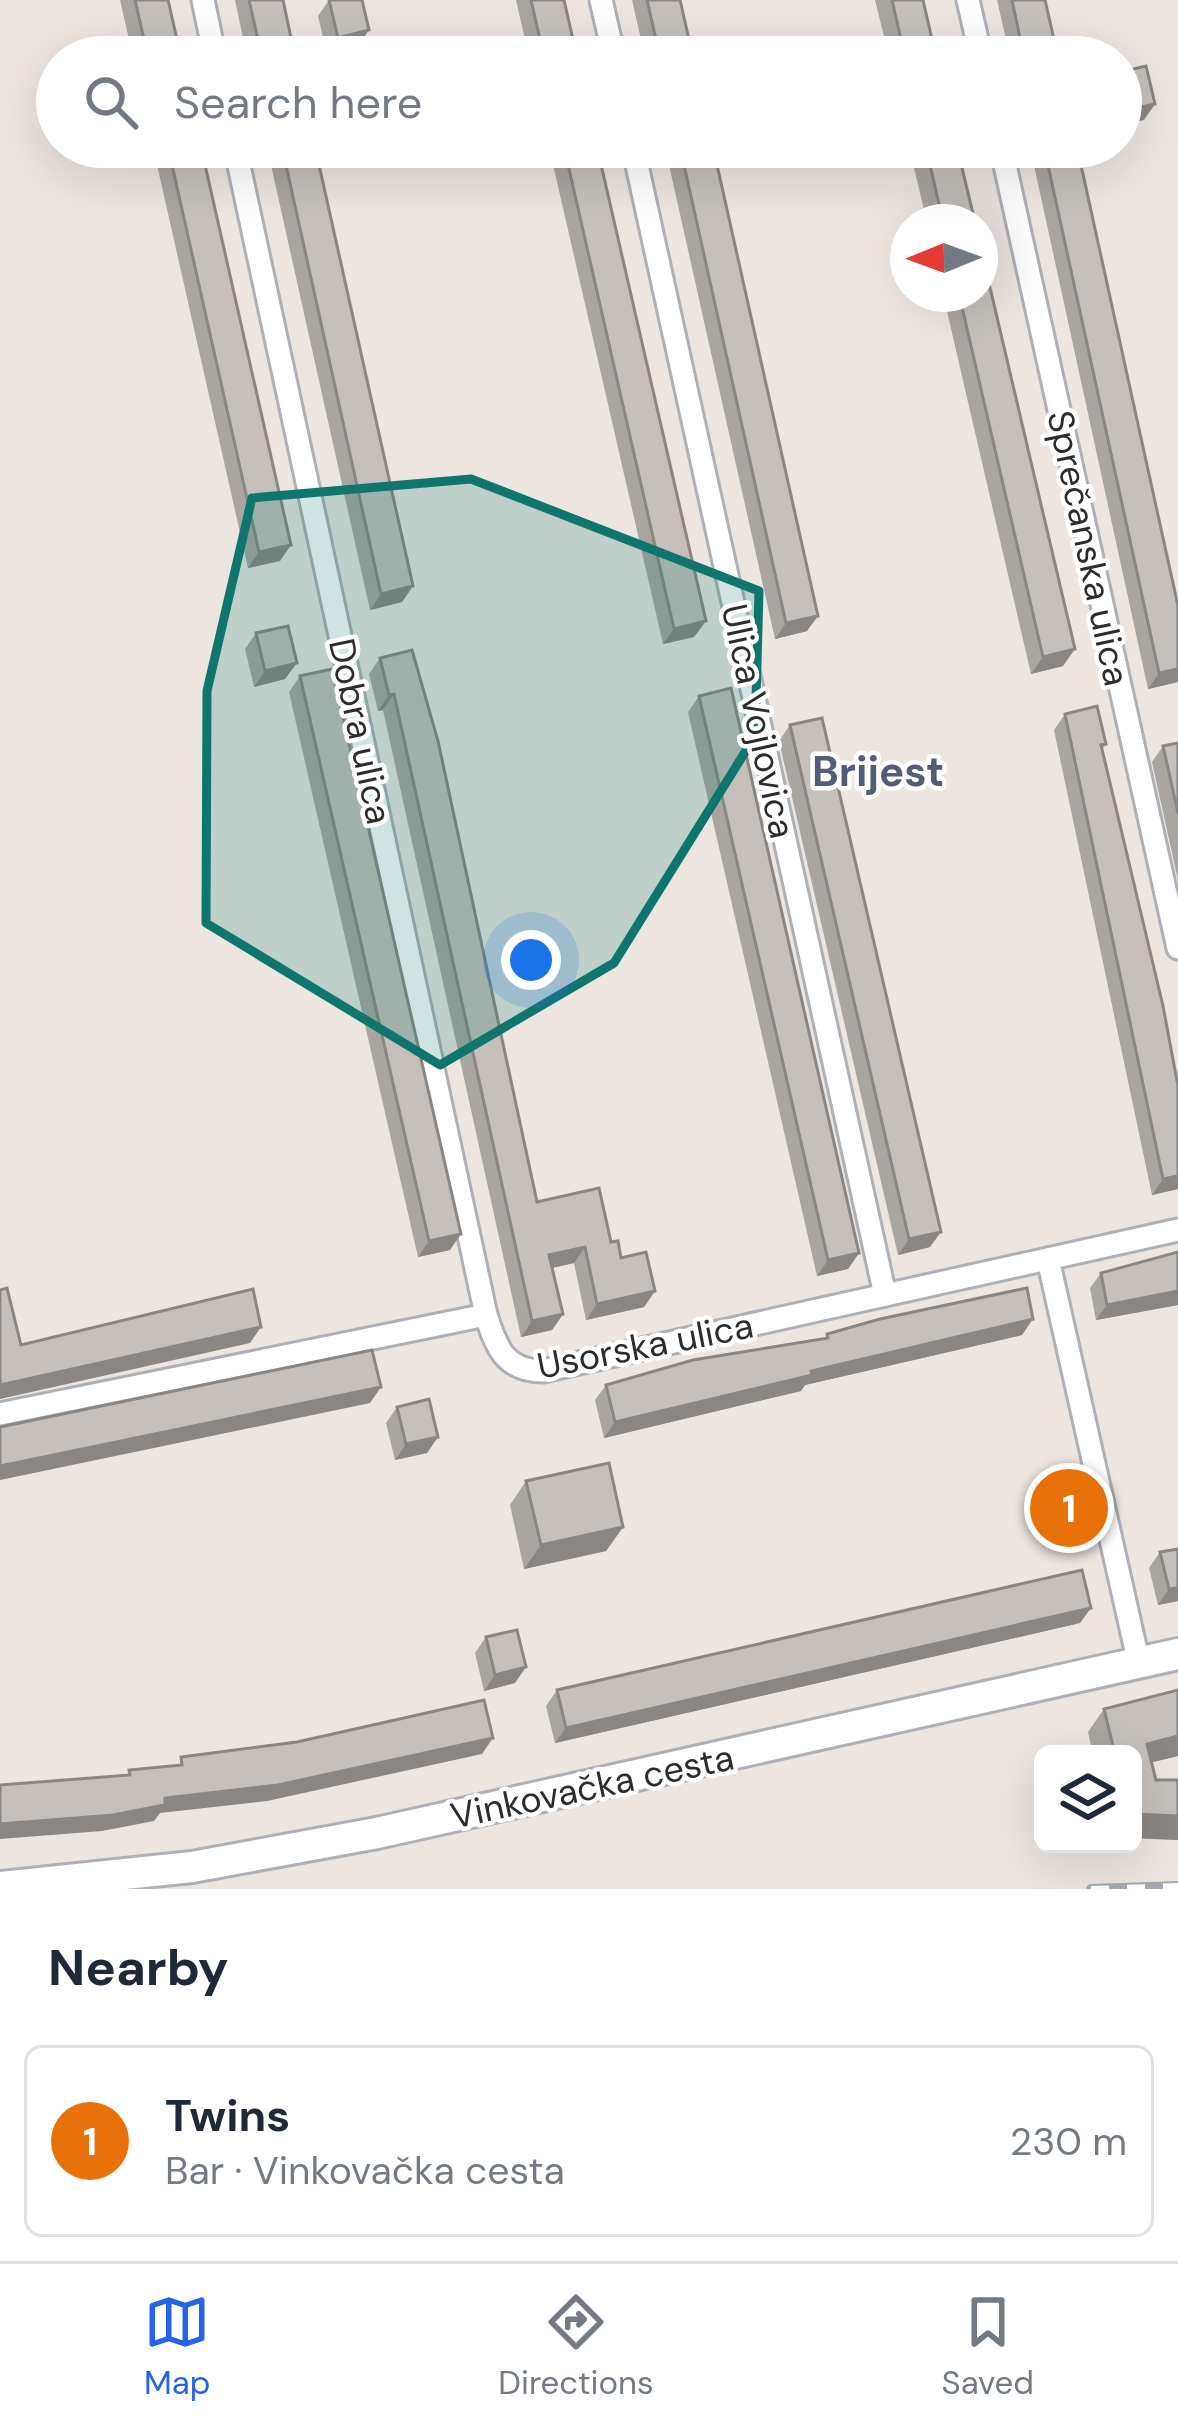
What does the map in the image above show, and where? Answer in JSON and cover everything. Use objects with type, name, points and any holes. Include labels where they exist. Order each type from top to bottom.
[{"type":"main road","name":"Vinkovačka cesta","points":[[0,1887],[192,1867],[377,1833],[1178,1654]]},
{"type":"street","points":[[203,0],[211,36]]},
{"type":"street","points":[[601,0],[609,36]]},
{"type":"street","points":[[968,0],[976,36]]},
{"type":"street","name":"Dobra ulica","points":[[240,168],[486,1315]]},
{"type":"street","name":"Ulica Vojlovica","points":[[638,168],[885,1295]]},
{"type":"street","name":"Sprečanska ulica","points":[[1006,168],[1178,949]]},
{"type":"street","name":"Usorska ulica","points":[[486,1315],[505,1358],[516,1368],[543,1371],[1178,1230]]},
{"type":"street","points":[[1048,1258],[1139,1664]]},
{"type":"street","points":[[0,1414],[486,1315]]},
{"type":"highlighted area","points":[[471,479],[759,591],[755,736],[614,963],[440,1065],[206,923],[207,691],[252,498]]},
{"type":"building","points":[[135,0],[168,0],[176,36],[143,36]]},
{"type":"building","points":[[249,0],[283,0],[291,36],[257,36]]},
{"type":"building","points":[[329,0],[362,0],[369,30],[338,36]]},
{"type":"building","points":[[531,0],[564,0],[572,36],[539,36]]},
{"type":"building","points":[[647,0],[680,0],[688,36],[655,36]]},
{"type":"building","points":[[892,0],[923,0],[931,36],[900,36]]},
{"type":"building","points":[[1012,0],[1045,0],[1053,36],[1020,36]]},
{"type":"building","points":[[1146,66],[1155,104],[1142,107],[1142,67]]},
{"type":"building","points":[[173,168],[206,168],[291,545],[259,552]]},
{"type":"building","points":[[287,168],[320,168],[413,586],[381,594]]},
{"type":"building","points":[[569,168],[602,168],[706,621],[674,629]]},
{"type":"building","points":[[685,168],[718,168],[818,616],[786,623]]},
{"type":"building","points":[[931,168],[962,168],[971,204],[939,204]]},
{"type":"building","points":[[1049,168],[1082,168],[1178,606],[1178,669],[1159,673]]},
{"type":"building","points":[[963,312],[996,312],[1075,649],[1043,657]]},
{"type":"building","points":[[288,626],[297,663],[265,671],[256,633]]},
{"type":"building","points":[[412,650],[438,741],[537,1202],[599,1188],[611,1242],[618,1241],[621,1258],[646,1252],[655,1291],[597,1304],[585,1247],[549,1255],[563,1314],[532,1321],[394,694],[389,695],[380,658]]},
{"type":"building","points":[[332,669],[461,1234],[429,1241],[300,676]]},
{"type":"building","points":[[731,688],[859,1253],[828,1260],[699,696]]},
{"type":"building","points":[[1097,706],[1106,744],[1101,745],[1178,1086],[1178,1176],[1163,1179],[1065,714]]},
{"type":"building","points":[[822,718],[941,1232],[909,1239],[790,725]]},
{"type":"building","points":[[1178,743],[1178,813],[1163,746]]},
{"type":"building","points":[[1178,1252],[1178,1291],[1107,1305],[1101,1273]]},
{"type":"building","points":[[7,1288],[21,1345],[253,1289],[261,1327],[0,1385],[0,1290]]},
{"type":"building","points":[[1027,1288],[1033,1319],[615,1422],[606,1385],[693,1360],[828,1338],[827,1334],[880,1319]]},
{"type":"building","points":[[372,1350],[381,1387],[0,1466],[0,1427]]},
{"type":"building","points":[[429,1399],[438,1437],[406,1444],[397,1407]]},
{"type":"building","points":[[609,1463],[623,1527],[541,1545],[526,1481]]},
{"type":"building","points":[[1085,1472],[1094,1509],[1062,1517],[1053,1480]]},
{"type":"building","points":[[1178,1549],[1178,1588],[1169,1589],[1160,1552]]},
{"type":"building","points":[[1082,1570],[1091,1608],[566,1728],[557,1690]]},
{"type":"building","points":[[517,1630],[526,1667],[495,1675],[486,1637]]},
{"type":"building","points":[[1178,1690],[1178,1736],[1147,1744],[1156,1780],[1178,1780],[1178,1816],[1142,1814],[1142,1745],[1113,1745],[1104,1709]]},
{"type":"building","points":[[484,1700],[493,1738],[278,1785],[165,1798],[165,1805],[113,1815],[0,1824],[0,1785],[130,1775],[129,1770],[182,1765],[181,1757],[297,1742]]},
{"type":"railway","points":[[1091,1889],[1178,1886]]},
{"type":"place","name":"Twins","points":[[1069,1508]]},
{"type":"district","name":"Brijest","points":[[878,771]]}]
